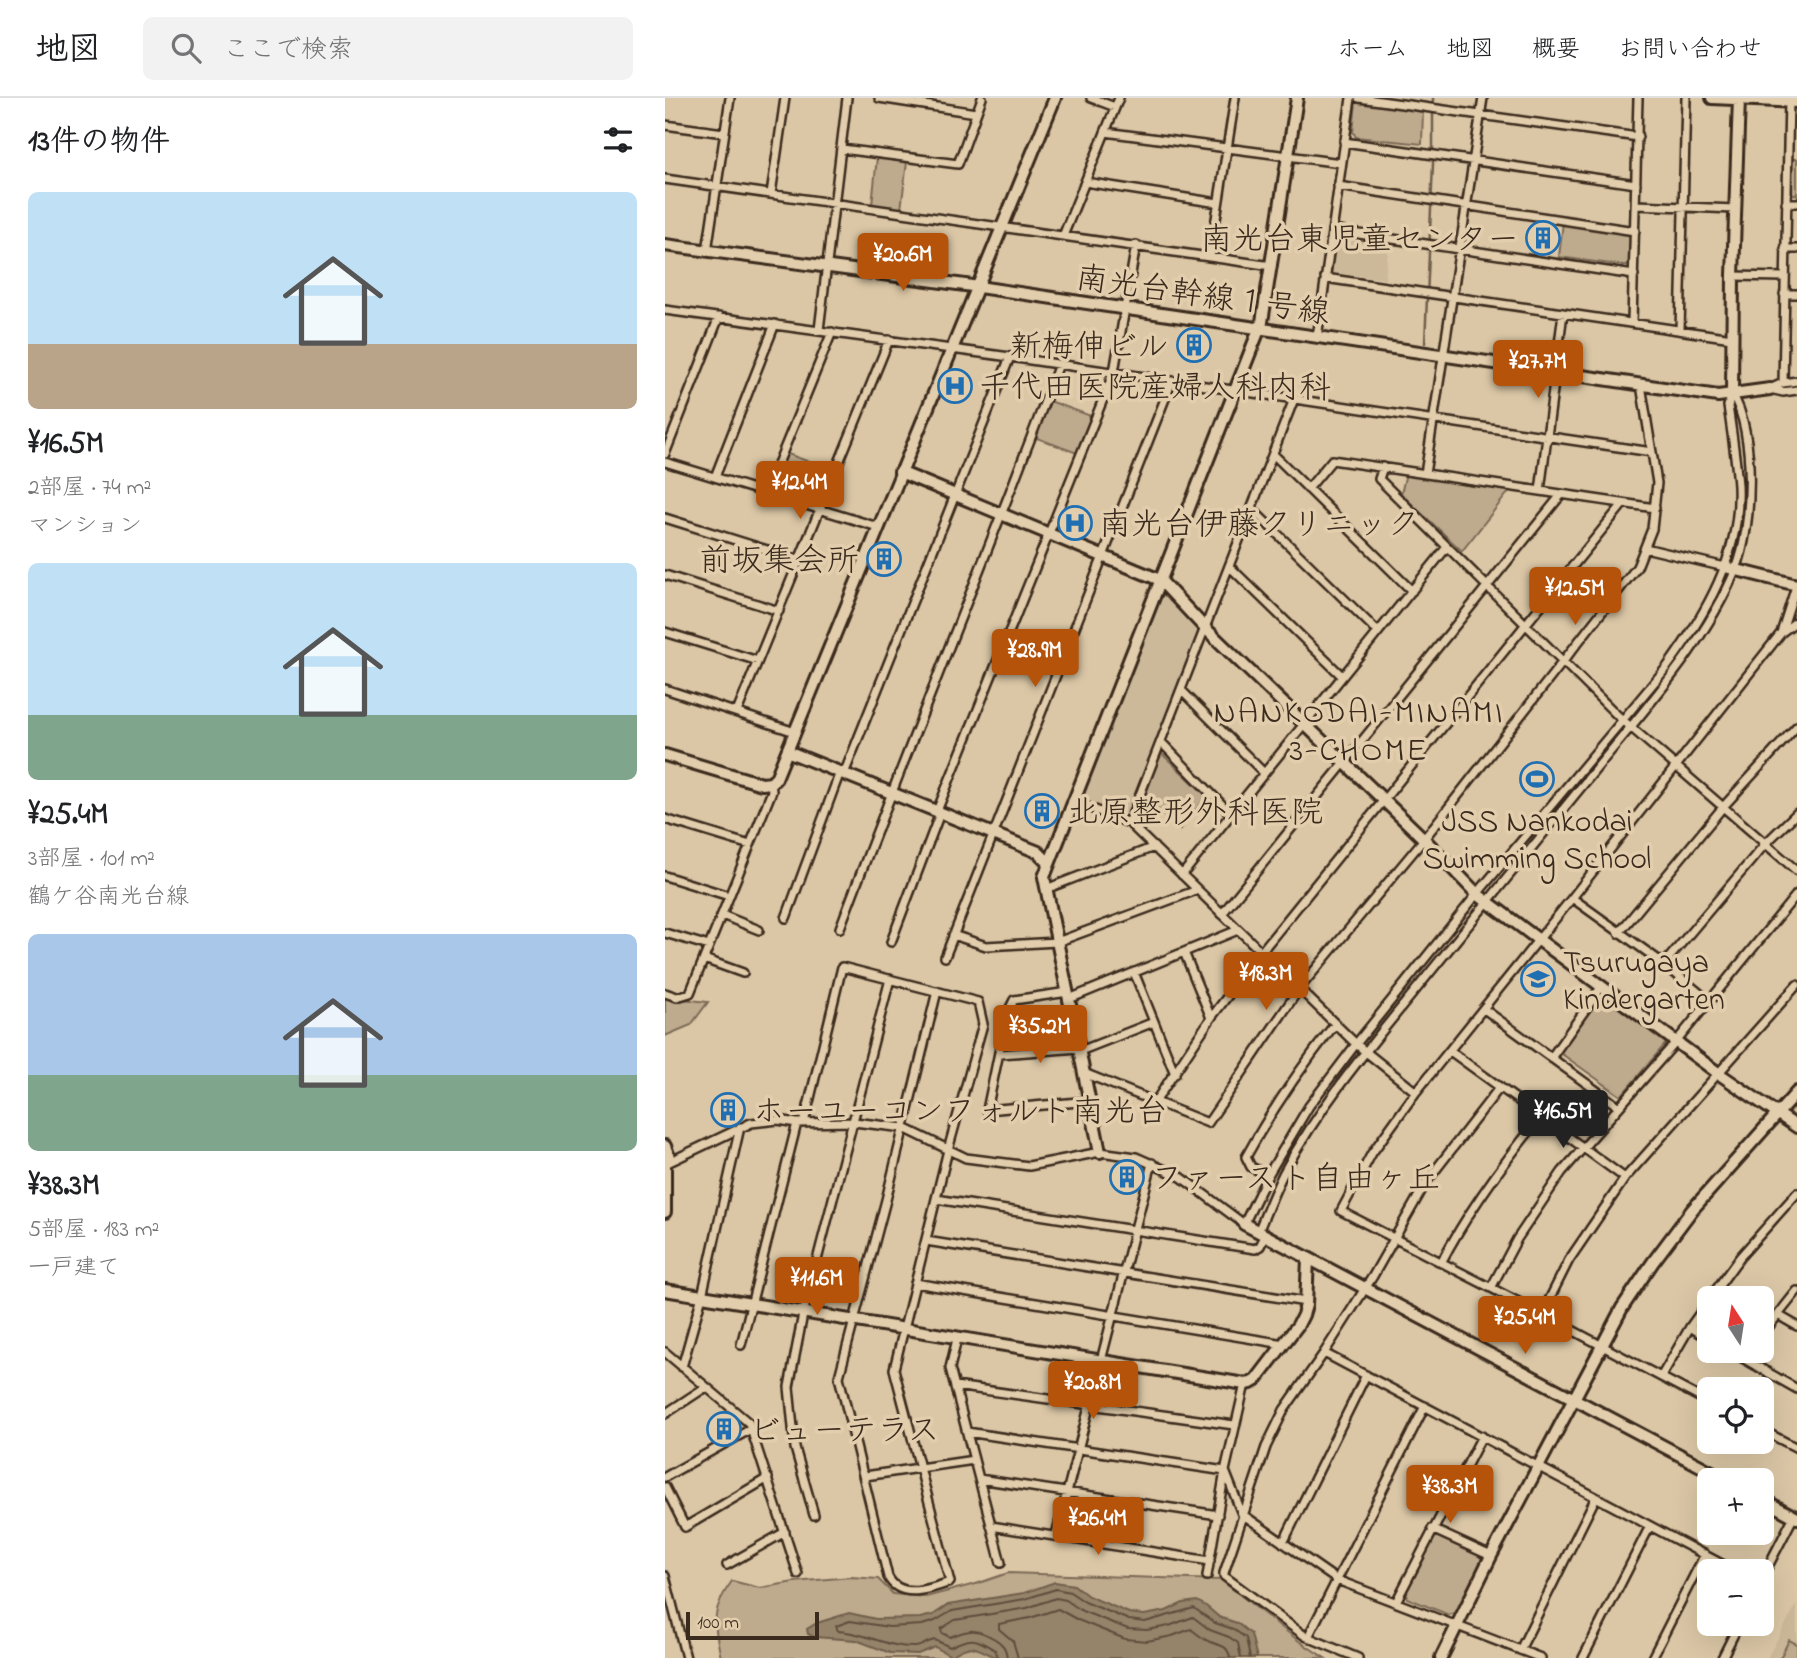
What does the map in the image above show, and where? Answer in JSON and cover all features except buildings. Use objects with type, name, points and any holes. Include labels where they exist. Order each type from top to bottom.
[{"type":"street","points":[[708,251],[715,187],[730,98]]},
{"type":"street","points":[[771,194],[785,98]]},
{"type":"street","points":[[818,330],[847,98]]},
{"type":"street","points":[[879,98],[976,113]]},
{"type":"street","points":[[842,149],[958,164],[982,98]]},
{"type":"street","points":[[665,755],[762,784],[771,783],[776,778],[1055,98]]},
{"type":"street","points":[[1091,98],[1115,107]]},
{"type":"street","points":[[1063,236],[1119,98]]},
{"type":"street","points":[[1210,257],[1235,98]]},
{"type":"street","points":[[1101,1152],[1044,877],[1259,329],[1272,266],[1297,98]]},
{"type":"street","points":[[1317,338],[1350,98]]},
{"type":"street","points":[[1359,98],[1638,137]]},
{"type":"street","points":[[1425,474],[1483,98]]},
{"type":"street","points":[[1632,323],[1639,98]]},
{"type":"street","points":[[1680,330],[1686,98]]},
{"type":"street","points":[[1712,98],[1792,100],[1786,203],[1783,383]]},
{"type":"street","points":[[1244,1224],[1268,1175],[1309,1106],[1477,894],[1691,635],[1730,569],[1737,499],[1728,406],[1732,394],[1739,99]]},
{"type":"street","points":[[665,125],[724,133]]},
{"type":"street","points":[[1105,132],[1342,163]]},
{"type":"street","points":[[1345,142],[1636,184]]},
{"type":"street","points":[[1788,155],[1797,155]]},
{"type":"street","points":[[665,179],[1272,266]]},
{"type":"street","points":[[1085,182],[1218,203]]},
{"type":"street","points":[[1338,186],[1635,231]]},
{"type":"street","points":[[1786,203],[1797,203]]},
{"type":"street","points":[[1636,205],[1735,209]]},
{"type":"street","points":[[1332,230],[1634,275]]},
{"type":"street","name":"南光台幹線１号線","points":[[665,245],[977,287],[1718,397],[1770,388]]},
{"type":"street","points":[[891,942],[938,812],[1114,372],[1136,245]]},
{"type":"street","points":[[1785,249],[1797,249]]},
{"type":"street","points":[[1733,276],[1784,277]]},
{"type":"street","points":[[1325,278],[1732,338]]},
{"type":"street","points":[[1784,294],[1797,294]]},
{"type":"street","points":[[665,310],[1059,364],[1652,452]]},
{"type":"street","points":[[1541,491],[1563,313]]},
{"type":"street","points":[[665,454],[719,317]]},
{"type":"street","points":[[715,477],[775,324]]},
{"type":"street","points":[[766,493],[832,332]]},
{"type":"street","points":[[737,712],[889,340]]},
{"type":"street","points":[[786,918],[1010,357]]},
{"type":"street","points":[[840,928],[1059,364]]},
{"type":"street","points":[[945,957],[1172,381]]},
{"type":"street","points":[[1770,388],[1797,381]]},
{"type":"street","points":[[1084,1073],[1207,1123],[1299,989],[1424,839],[1626,584],[1646,548],[1655,508],[1657,483],[1641,385]]},
{"type":"street","points":[[1770,388],[1783,392],[1797,390]]},
{"type":"street","points":[[936,1199],[1255,1248],[1260,1246],[1261,1234],[1283,1175],[1318,1116],[1365,1053],[1630,727],[1696,640],[1748,526],[1750,498],[1740,406],[1732,394]]},
{"type":"street","points":[[1129,823],[1294,399]]},
{"type":"street","points":[[1273,454],[1412,591]]},
{"type":"street","points":[[1308,489],[1332,460],[1655,508]]},
{"type":"street","points":[[665,462],[878,527]]},
{"type":"street","points":[[1383,467],[1379,479],[1630,727],[1797,871]]},
{"type":"street","points":[[900,472],[1160,580],[1205,628],[1424,839],[1477,894],[1718,1073],[1797,1127]]},
{"type":"street","points":[[1222,914],[1561,495]]},
{"type":"street","points":[[1155,1102],[1211,1018],[1261,952],[1623,504]]},
{"type":"street","points":[[1252,509],[1378,632]]},
{"type":"street","points":[[665,517],[799,560]]},
{"type":"street","points":[[1182,875],[1447,547]]},
{"type":"street","points":[[1646,548],[1797,584],[1781,633]]},
{"type":"street","points":[[1229,566],[1342,676]]},
{"type":"street","points":[[665,575],[779,611]]},
{"type":"street","points":[[1697,1396],[1341,1211],[1373,1153],[1416,1092],[1781,633],[1797,621]]},
{"type":"street","points":[[665,632],[758,661]]},
{"type":"street","points":[[665,689],[795,732]]},
{"type":"street","points":[[1181,690],[1264,773]]},
{"type":"street","points":[[1619,933],[1723,807],[1797,726]]},
{"type":"street","points":[[1161,742],[1231,814]]},
{"type":"street","points":[[787,751],[1038,852],[1048,862]]},
{"type":"street","points":[[665,993],[677,997],[690,993],[772,791],[771,783]]},
{"type":"street","points":[[1072,801],[1129,823],[1365,1053],[1416,1092]]},
{"type":"street","points":[[1664,964],[1765,844],[1797,813]]},
{"type":"street","points":[[665,819],[750,845]]},
{"type":"street","points":[[1046,889],[1154,848]]},
{"type":"street","points":[[665,876],[729,896]]},
{"type":"street","points":[[953,935],[986,946],[1057,942],[1197,890]]},
{"type":"street","points":[[1491,1288],[1517,1239],[1562,1172],[1676,1042],[1797,894]]},
{"type":"street","points":[[1572,898],[1664,964],[1709,1001]]},
{"type":"street","points":[[722,915],[759,930]]},
{"type":"street","points":[[1090,1101],[987,1110],[1007,1014],[1014,1000],[1068,995],[1238,930]]},
{"type":"street","points":[[665,933],[709,946]]},
{"type":"street","points":[[1184,952],[1211,1018]]},
{"type":"street","points":[[704,959],[743,973]]},
{"type":"street","points":[[741,1345],[842,967],[937,991],[978,1002],[983,1024],[948,1150],[894,1369],[950,1582],[919,1592],[890,1583],[839,1377],[937,991]]},
{"type":"street","points":[[1134,972],[1175,1074]]},
{"type":"street","points":[[814,1515],[795,1448],[789,1387],[803,1314],[890,979]]},
{"type":"street","points":[[1542,1314],[1569,1260],[1625,1178],[1797,985]]},
{"type":"street","points":[[1551,1058],[1602,986]]},
{"type":"street","points":[[1484,1009],[1619,1107]]},
{"type":"street","points":[[1000,1054],[1079,1050],[1154,1022]]},
{"type":"street","points":[[1268,1175],[1251,1167],[1247,1157],[1271,1112],[1335,1024]]},
{"type":"street","points":[[1450,1051],[1625,1178]]},
{"type":"street","points":[[1358,1658],[1308,1637],[1224,1576],[1242,1514],[1266,1447],[1283,1410],[1324,1353],[1427,1181],[1500,1087]]},
{"type":"street","points":[[1441,1658],[1601,1345],[1653,1262],[1692,1210],[1797,1092]]},
{"type":"street","points":[[1441,1263],[1479,1197],[1541,1117]]},
{"type":"street","points":[[665,1163],[740,1127],[778,1120],[800,1123],[854,1122],[904,1128],[966,1158],[1029,1166],[1101,1152],[1136,1157],[1181,1177],[1261,1234],[1704,1468]]},
{"type":"street","points":[[682,1367],[702,1296],[740,1127]]},
{"type":"street","points":[[665,1146],[669,1157],[665,1163],[665,1212]]},
{"type":"street","points":[[1056,1535],[1152,1163]]},
{"type":"street","points":[[1719,1286],[1740,1257],[1797,1194]]},
{"type":"street","points":[[926,1241],[1306,1301]]},
{"type":"street","points":[[665,1290],[1245,1384],[1256,1380],[1297,1325],[1306,1301],[1308,1259]]},
{"type":"street","points":[[915,1283],[1284,1343]]},
{"type":"street","points":[[1775,1319],[1797,1291]]},
{"type":"street","points":[[1778,1315],[1797,1326]]},
{"type":"street","points":[[1661,1377],[1697,1317]]},
{"type":"street","points":[[1690,1327],[1697,1331]]},
{"type":"street","points":[[957,1339],[950,1368],[1001,1563]]},
{"type":"street","points":[[665,1352],[749,1423],[798,1574]]},
{"type":"street","points":[[1324,1353],[1714,1559]]},
{"type":"street","points":[[1750,1363],[1797,1389]]},
{"type":"street","points":[[1283,1543],[1366,1376]]},
{"type":"street","points":[[1207,1576],[1234,1425],[1245,1384]]},
{"type":"street","points":[[955,1386],[1234,1425]]},
{"type":"street","points":[[665,1414],[706,1387]]},
{"type":"street","points":[[1308,1637],[1425,1406]]},
{"type":"street","points":[[665,1477],[751,1429]]},
{"type":"street","points":[[967,1432],[1225,1471]]},
{"type":"street","points":[[1396,1602],[1482,1436]]},
{"type":"street","points":[[1774,1436],[1797,1448]]},
{"type":"street","points":[[865,1476],[974,1460]]},
{"type":"street","points":[[1225,1471],[1242,1514],[1337,1580],[1541,1658]]},
{"type":"street","points":[[665,1487],[685,1527],[768,1478]]},
{"type":"street","points":[[979,1479],[1218,1515]]},
{"type":"street","points":[[1520,1650],[1596,1497]]},
{"type":"street","points":[[1772,1559],[1795,1517],[1774,1506]]},
{"type":"street","points":[[1583,1658],[1650,1525]]},
{"type":"street","points":[[991,1526],[1210,1560]]},
{"type":"street","points":[[1432,1529],[1491,1556]]},
{"type":"street","points":[[727,1565],[785,1532]]},
{"type":"street","points":[[1652,1658],[1705,1554]]},
{"type":"street","points":[[665,1576],[686,1658]]},
{"type":"street","points":[[1722,1658],[1733,1636]]},
{"type":"shaded area","points":[[1356,102],[1423,110],[1422,144],[1356,137],[1353,132]]},
{"type":"shaded area","points":[[877,157],[907,162],[901,209],[872,205]]},
{"type":"shaded area","points":[[1792,159],[1797,159],[1797,195],[1791,194]]},
{"type":"shaded area","points":[[1563,222],[1625,231],[1630,236],[1630,263],[1625,266],[1559,257]]},
{"type":"shaded area","points":[[1338,234],[1384,241],[1388,251],[1385,279],[1332,273],[1329,264],[1332,238]]},
{"type":"shaded area","points":[[1047,400],[1091,416],[1077,453],[1034,437]]},
{"type":"shaded area","points":[[785,453],[829,469],[820,497],[812,500],[775,489],[772,484]]},
{"type":"shaded area","points":[[1406,473],[1511,489],[1462,551],[1401,494]]},
{"type":"shaded area","points":[[1159,593],[1163,593],[1201,632],[1129,814],[1124,815],[1081,798],[1080,794]]},
{"type":"shaded area","points":[[1160,752],[1207,796],[1180,830],[1143,797]]},
{"type":"shaded area","points":[[1603,991],[1668,1041],[1621,1096],[1559,1052]]},
{"type":"shaded area","points":[[665,997],[708,1002],[691,1025],[665,1036]]},
{"type":"shaded area","points":[[1438,1535],[1479,1554],[1482,1561],[1458,1612],[1449,1615],[1407,1598],[1407,1587],[1432,1538]]},
{"type":"shaded area","points":[[1008,1573],[1221,1580],[1325,1658],[721,1658],[717,1635],[717,1609],[732,1581],[760,1588],[851,1577],[878,1579],[893,1594],[926,1597]]},
{"type":"shaded area","points":[[1797,1604],[1797,1658],[1767,1658]]},
{"type":"shaded area","points":[[1789,1640],[1797,1644],[1797,1658],[1780,1658]]},
{"type":"water","points":[[1055,1582],[1074,1585],[1088,1596],[1129,1613],[1144,1615],[1197,1601],[1219,1617],[1237,1623],[1251,1634],[1257,1658],[998,1658],[970,1647],[951,1656],[935,1647],[918,1654],[890,1653],[856,1640],[814,1637],[808,1634],[807,1629],[849,1613],[876,1619],[920,1618],[933,1615],[948,1605],[1024,1593]]},
{"type":"waterway","points":[[1425,343],[1433,164],[1433,98]]},
{"type":"place","name":"南光台東児童センター","points":[[1543,238]]},
{"type":"place","name":"新梅伸ビル","points":[[1194,345]]},
{"type":"place","name":"千代田医院産婦人科内科","points":[[955,386]]},
{"type":"place","name":"南光台伊藤クリニック","points":[[1075,523]]},
{"type":"place","name":"前坂集会所","points":[[884,559]]},
{"type":"place","name":"JSS Nankodai Swimming School","points":[[1537,779]]},
{"type":"place","name":"北原整形外科医院","points":[[1042,811]]},
{"type":"place","name":"Tsurugaya Kindergarten","points":[[1538,979]]},
{"type":"place","name":"ホーユーコンフォルト南光台","points":[[728,1110]]},
{"type":"place","name":"ファースト自由ヶ丘","points":[[1127,1177]]},
{"type":"place","name":"ビューテラス","points":[[724,1429]]},
{"type":"district","name":"NANKODAI-MINAMI 3-CHOME","points":[[1359,729]]}]
